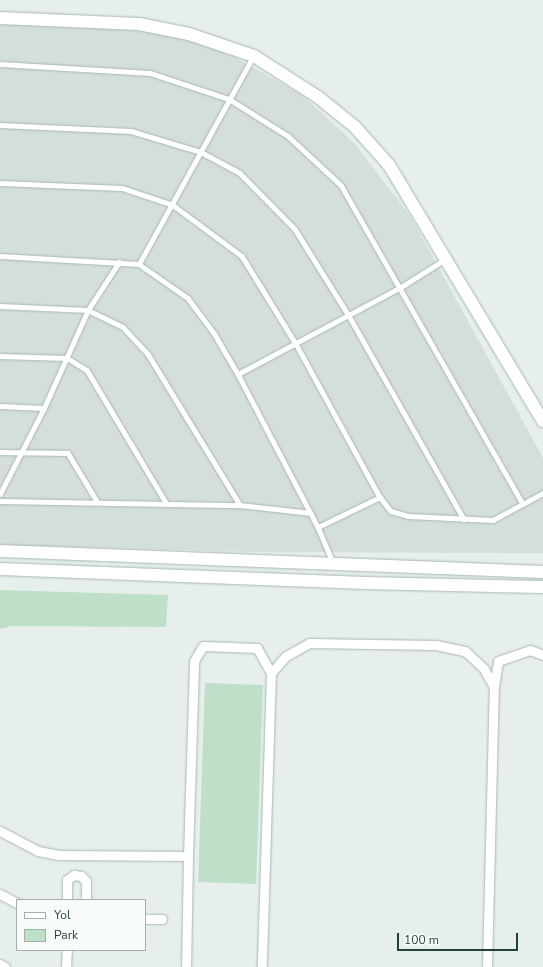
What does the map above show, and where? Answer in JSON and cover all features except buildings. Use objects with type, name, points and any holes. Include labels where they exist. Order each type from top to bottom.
[{"type":"street","points":[[0,18],[139,24],[189,34],[254,56],[312,92],[355,127],[389,165],[543,421]]},
{"type":"street","points":[[0,551],[543,572]]},
{"type":"street","points":[[0,568],[365,583],[543,587]]},
{"type":"street","points":[[512,586],[543,592]]},
{"type":"street","points":[[271,673],[286,656],[309,643],[436,644],[465,651],[484,669],[494,686]]},
{"type":"street","points":[[186,967],[194,661],[203,646],[257,648],[271,673],[262,967]]},
{"type":"street","points":[[487,967],[494,686],[498,661],[530,650],[543,655]]},
{"type":"street","points":[[0,831],[38,851],[59,856],[188,856]]},
{"type":"street","points":[[67,899],[67,880],[74,875],[81,876],[86,881],[86,899]]},
{"type":"street","points":[[0,894],[16,902]]},
{"type":"street","points":[[146,919],[162,919]]},
{"type":"street","points":[[66,967],[67,951]]},
{"type":"street","points":[[0,964],[6,967]]},
{"type":"lane","points":[[139,264],[173,205],[229,98],[254,56]]},
{"type":"lane","points":[[0,64],[150,73],[229,98],[288,136],[341,185],[401,287],[522,502]]},
{"type":"lane","points":[[0,125],[130,131],[201,152],[240,173],[295,229],[348,314],[464,519]]},
{"type":"lane","points":[[0,183],[122,188],[173,205],[242,256],[295,342],[380,497],[391,511],[408,516],[493,520],[522,502],[543,493]]},
{"type":"lane","points":[[0,256],[139,264],[188,298],[214,333],[238,374],[311,513],[333,563]]},
{"type":"lane","points":[[238,374],[295,342],[401,287],[446,259]]},
{"type":"lane","points":[[0,494],[20,452],[44,408],[88,310],[119,262]]},
{"type":"lane","points":[[0,306],[88,310],[123,327],[148,354],[240,505]]},
{"type":"lane","points":[[0,356],[67,358],[88,370],[167,504]]},
{"type":"lane","points":[[0,406],[44,408]]},
{"type":"lane","points":[[0,452],[68,453],[98,501]]},
{"type":"lane","points":[[318,527],[380,497]]},
{"type":"lane","points":[[0,501],[98,501],[240,505],[311,513]]},
{"type":"shaded area","points":[[0,22],[108,28],[174,35],[220,49],[302,95],[354,143],[411,217],[543,458],[543,553],[260,552],[0,545]]},
{"type":"green space","points":[[0,590],[168,595],[166,627],[11,626],[0,629]]},
{"type":"green space","points":[[205,683],[263,685],[256,884],[198,882]]}]
